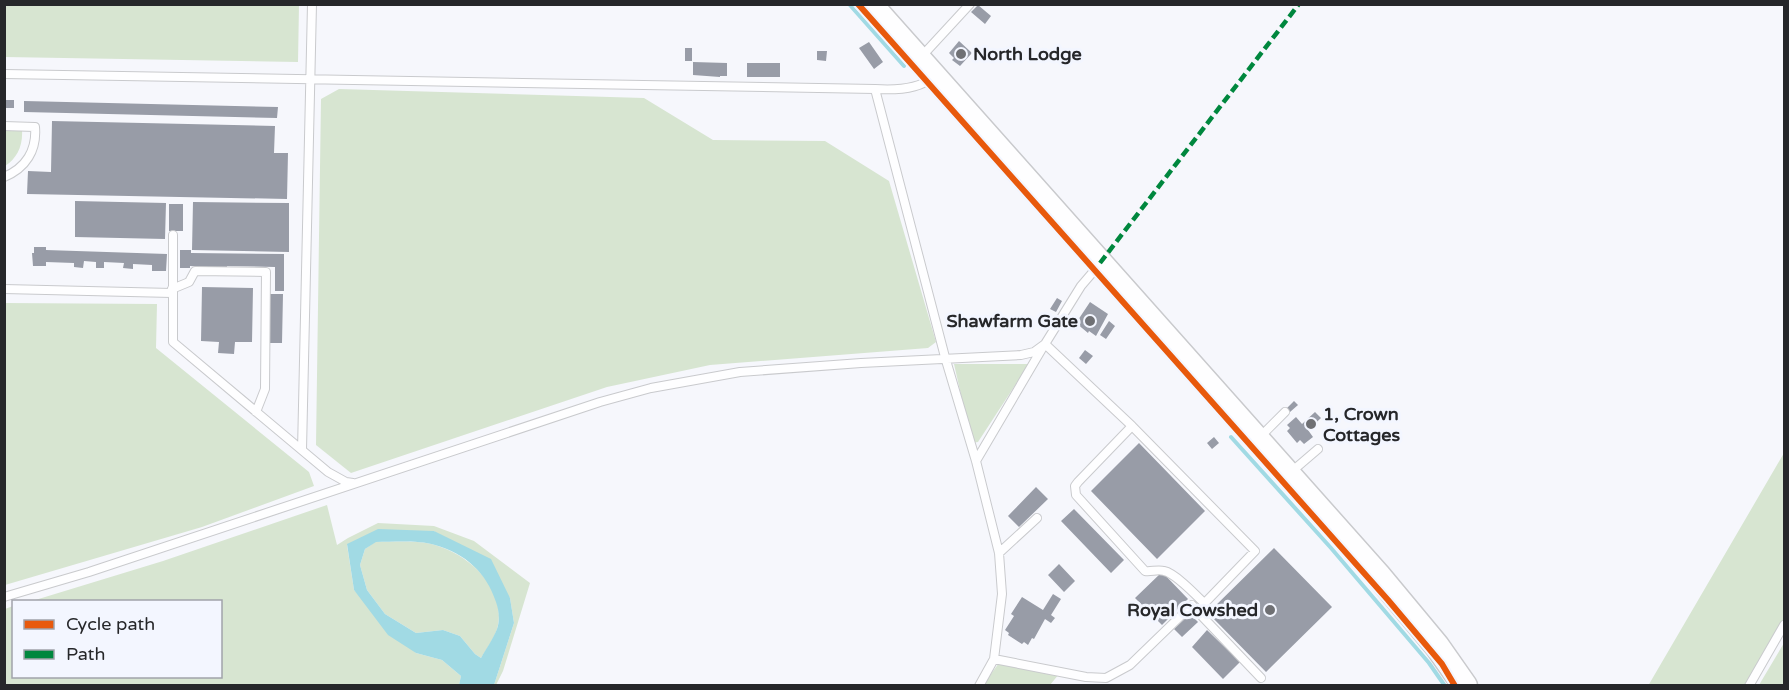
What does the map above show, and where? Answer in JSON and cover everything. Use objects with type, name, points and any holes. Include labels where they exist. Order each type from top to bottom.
[{"type":"main road","points":[[870,4],[1393,593],[1437,646],[1465,686]]},
{"type":"lane","points":[[302,450],[312,4]]},
{"type":"lane","points":[[4,74],[888,90],[924,84],[926,68],[970,4]]},
{"type":"lane","points":[[875,89],[999,553],[1002,594],[994,659],[979,686]]},
{"type":"lane","points":[[4,126],[35,127],[36,135],[34,147],[26,161],[15,172],[4,177]]},
{"type":"lane","points":[[173,235],[173,342],[339,479],[355,484]]},
{"type":"lane","points":[[976,461],[1081,286],[1100,263]]},
{"type":"lane","points":[[4,289],[172,291],[189,282],[195,271],[266,272],[265,389],[256,412]]},
{"type":"lane","points":[[4,597],[89,572],[600,402],[661,386],[740,372],[945,357],[1021,355],[1034,352],[1045,344]]},
{"type":"lane","points":[[1045,344],[1132,426],[1256,551],[1197,611]]},
{"type":"lane","points":[[1258,439],[1285,412]]},
{"type":"lane","points":[[1132,426],[1078,482],[1075,486],[1076,495],[1145,571],[1161,570],[1170,573],[1205,604]]},
{"type":"lane","points":[[1288,474],[1318,449]]},
{"type":"lane","points":[[999,553],[1037,518]]},
{"type":"lane","points":[[994,659],[1086,677],[1106,678],[1130,665],[1192,605],[1261,678]]},
{"type":"lane","points":[[1749,686],[1785,626]]},
{"type":"green space","points":[[4,5],[299,5],[298,62],[5,57]]},
{"type":"green space","points":[[339,89],[644,98],[713,140],[825,141],[889,181],[936,342],[928,348],[710,365],[607,387],[351,473],[316,445],[321,99]]},
{"type":"green space","points":[[5,130],[22,130],[22,136],[18,151],[5,166]]},
{"type":"green space","points":[[5,303],[157,304],[156,348],[309,472],[314,486],[202,527],[5,585]]},
{"type":"green space","points":[[954,364],[1029,364],[978,442],[972,443]]},
{"type":"green space","points":[[1784,453],[1784,622],[1747,685],[1648,686]]},
{"type":"green space","points":[[327,505],[337,545],[378,523],[434,526],[474,541],[530,583],[503,671],[496,685],[494,685],[514,623],[510,598],[434,531],[347,545],[354,590],[416,653],[442,660],[461,676],[459,685],[5,686],[5,609],[12,606],[12,678],[222,678],[222,600],[35,600],[163,561]]},
{"type":"green space","points":[[375,542],[414,542],[435,545],[460,556],[482,574],[496,598],[499,611],[497,629],[481,658],[460,636],[443,630],[416,633],[385,614],[367,590],[360,565],[365,549]]},
{"type":"green space","points":[[1784,643],[1784,685],[1759,685]]},
{"type":"green space","points":[[999,663],[1059,674],[1050,685],[982,686]]},
{"type":"water","points":[[378,529],[434,531],[491,559],[510,598],[514,623],[494,685],[459,685],[461,676],[442,660],[416,653],[388,635],[354,590],[347,544]],"holes":[[[376,542],[414,542],[435,545],[456,553],[480,573],[492,591],[499,619],[495,633],[481,658],[460,636],[443,630],[416,633],[385,614],[367,590],[360,565],[365,549]]]},
{"type":"building","points":[[978,5],[991,16],[985,24],[971,12]]},
{"type":"building","name":"North Lodge","points":[[959,41],[972,53],[960,66],[952,60],[954,58],[949,53]]},
{"type":"building","points":[[869,42],[883,62],[874,69],[859,48]]},
{"type":"building","points":[[685,48],[692,48],[692,61],[685,61]]},
{"type":"building","points":[[817,51],[827,51],[826,61],[817,60]]},
{"type":"building","points":[[693,62],[727,63],[727,76],[693,75]]},
{"type":"building","points":[[747,63],[780,63],[780,77],[747,77]]},
{"type":"building","points":[[4,100],[14,100],[14,108],[4,108]]},
{"type":"building","points":[[24,101],[278,107],[277,118],[24,112]]},
{"type":"building","points":[[52,121],[275,126],[274,153],[288,153],[287,199],[27,194],[28,171],[51,172]]},
{"type":"building","points":[[75,201],[166,203],[165,239],[75,237]]},
{"type":"building","points":[[193,202],[289,203],[289,252],[192,250]]},
{"type":"building","points":[[169,204],[183,204],[183,231],[169,231]]},
{"type":"building","points":[[34,247],[46,247],[46,250],[167,254],[166,271],[152,271],[152,265],[133,264],[133,269],[123,268],[124,263],[104,262],[104,268],[96,268],[96,262],[84,261],[83,268],[74,267],[74,263],[46,262],[46,266],[33,266]]},
{"type":"building","points":[[180,250],[191,250],[191,253],[284,254],[284,291],[275,291],[275,267],[190,266],[190,268],[180,268]]},
{"type":"building","points":[[202,287],[253,288],[252,342],[235,342],[234,354],[218,353],[219,342],[201,341]]},
{"type":"building","points":[[268,294],[283,294],[282,343],[267,343]]},
{"type":"building","points":[[1057,298],[1062,301],[1056,312],[1050,309]]},
{"type":"building","name":"Shawfarm Gate","points":[[1090,302],[1108,314],[1096,336],[1089,331],[1088,333],[1076,323]]},
{"type":"building","points":[[1109,321],[1115,326],[1106,339],[1100,335]]},
{"type":"building","points":[[1085,350],[1093,356],[1086,364],[1079,358]]},
{"type":"building","points":[[1294,401],[1298,405],[1290,412],[1287,408]]},
{"type":"building","points":[[1315,412],[1321,418],[1308,430],[1313,437],[1304,444],[1300,440],[1297,443],[1287,431],[1290,428],[1287,425],[1296,417],[1302,424]]},
{"type":"building","points":[[1214,437],[1219,443],[1212,449],[1207,443]]},
{"type":"building","points":[[1139,443],[1205,511],[1157,559],[1091,491]]},
{"type":"building","points":[[1036,487],[1048,499],[1019,527],[1008,516]]},
{"type":"building","points":[[1074,509],[1124,560],[1111,573],[1061,521]]},
{"type":"building","name":"Royal Cowshed","points":[[1274,548],[1332,607],[1266,672],[1208,613]]},
{"type":"building","points":[[1059,564],[1075,581],[1064,592],[1048,575]]},
{"type":"building","points":[[1162,572],[1188,599],[1162,625],[1135,598]]},
{"type":"building","points":[[1053,594],[1061,599],[1051,615],[1055,618],[1051,623],[1045,619],[1028,645],[1008,635],[1009,633],[1005,630],[1014,616],[1011,614],[1022,597],[1043,610]]},
{"type":"building","points":[[1190,614],[1198,622],[1182,637],[1174,629]]},
{"type":"building","points":[[1207,630],[1240,662],[1223,679],[1192,647]]},
{"type":"waterway","points":[[849,4],[904,66]]},
{"type":"waterway","points":[[1231,437],[1331,548],[1429,663],[1445,686]]},
{"type":"marked path","points":[[1100,263],[1299,4]]},
{"type":"cycle path","points":[[858,4],[1388,600],[1442,664],[1455,686]]},
{"type":"place","name":"North Lodge","points":[[961,54]]},
{"type":"place","name":"Shawfarm Gate","points":[[1090,321]]},
{"type":"place","name":"1, Crown Cottages","points":[[1311,424]]},
{"type":"place","name":"Royal Cowshed","points":[[1270,610]]}]
